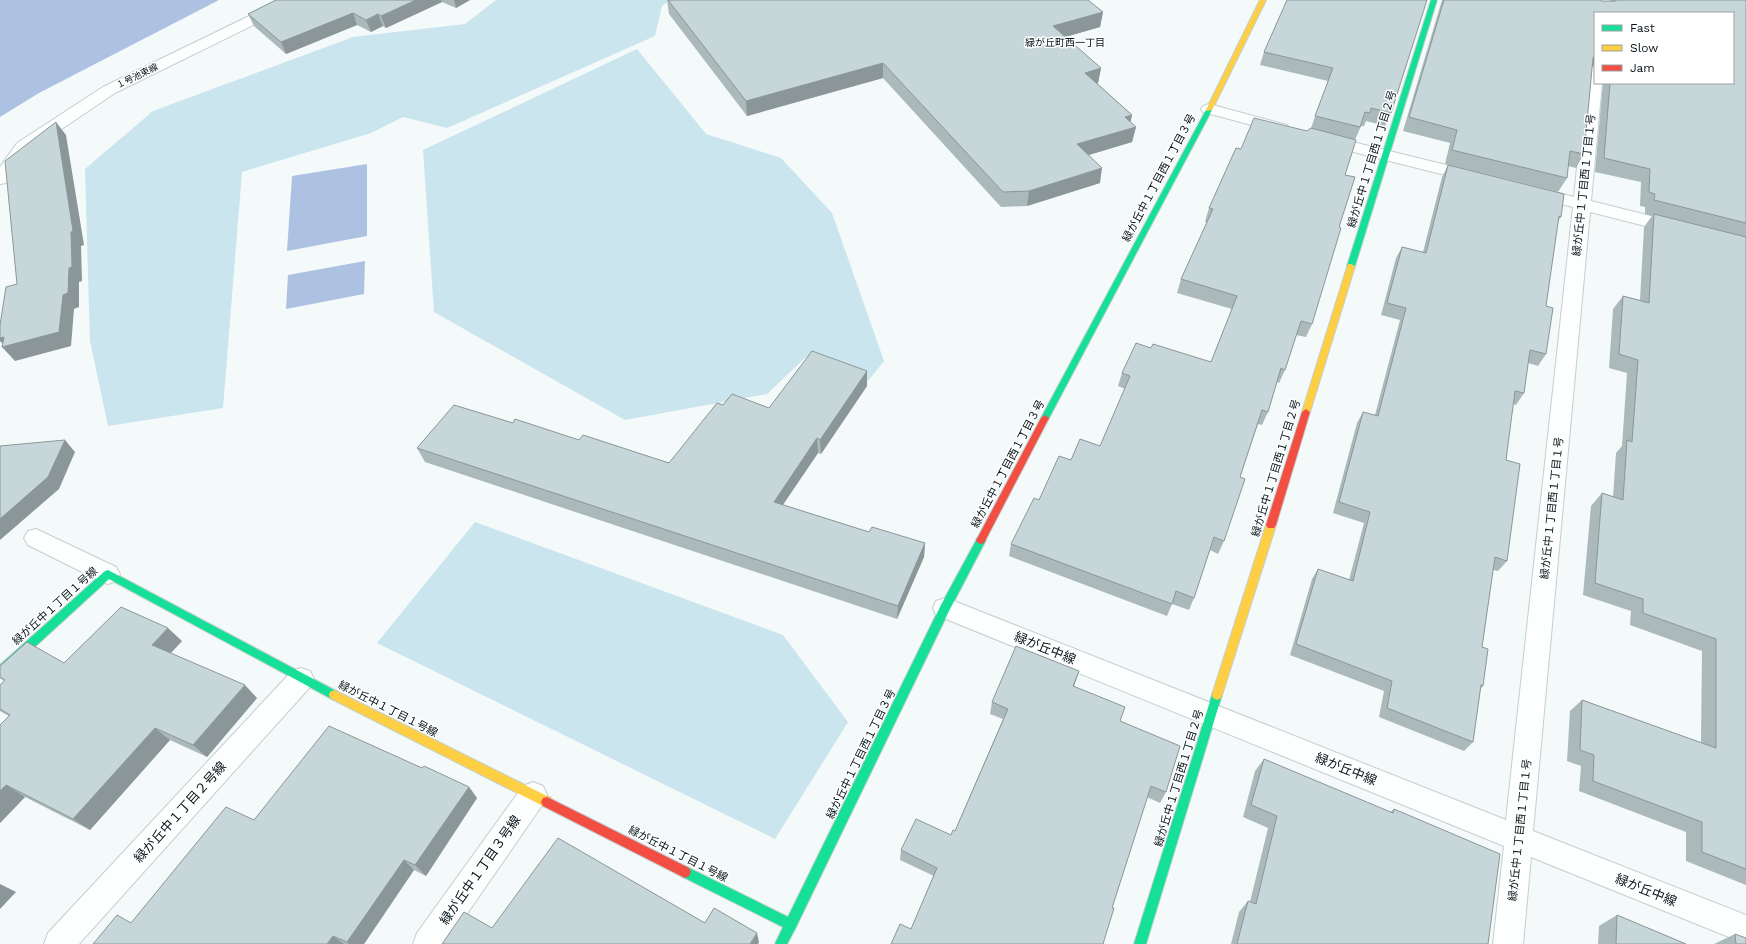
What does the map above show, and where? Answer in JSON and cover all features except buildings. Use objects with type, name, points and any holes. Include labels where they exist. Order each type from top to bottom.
[{"type":"street","name":"１号池東線","points":[[0,179],[23,147],[109,90],[293,0]]},
{"type":"street","name":"緑が丘中１丁目西１丁目３号","points":[[781,944],[945,608],[1209,109],[1263,0]]},
{"type":"street","name":"緑が丘中１丁目西１丁目２号","points":[[1140,944],[1434,0]]},
{"type":"street","name":"緑が丘中１丁目西１丁目１号","points":[[1508,944],[1594,81]]},
{"type":"street","points":[[1209,109],[1386,156],[1492,182]]},
{"type":"street","points":[[1522,189],[1694,232]]},
{"type":"street","points":[[36,538],[108,574]]},
{"type":"street","name":"緑が丘中１丁目１号線","points":[[0,672],[108,574],[301,679],[791,924]]},
{"type":"street","name":"緑が丘中線","points":[[945,608],[1746,930]]},
{"type":"street","name":"緑が丘中１丁目２号線","points":[[59,944],[301,679]]},
{"type":"street","name":"緑が丘中１丁目３号線","points":[[428,944],[533,795]]},
{"type":"shaded area","points":[[496,0],[670,0],[662,6],[655,36],[447,128],[403,117],[371,133],[242,172],[223,408],[108,426],[90,341],[85,169],[153,111],[353,37],[465,24]]},
{"type":"shaded area","points":[[637,49],[706,134],[781,158],[832,213],[884,361],[868,381],[806,357],[767,394],[625,420],[434,312],[423,150]]},
{"type":"shaded area","points":[[475,522],[783,635],[848,722],[775,839],[377,643]]},
{"type":"water","points":[[0,0],[219,0],[39,93],[0,117]]},
{"type":"water","points":[[367,164],[367,236],[287,251],[292,176]]},
{"type":"water","points":[[365,261],[364,294],[286,309],[288,275]]},
{"type":"traffic: fast","points":[[1351,266],[1434,0]]},
{"type":"traffic: fast","points":[[1045,418],[1209,110]]},
{"type":"traffic: fast","points":[[781,944],[945,608],[981,540]]},
{"type":"traffic: fast","points":[[0,672],[108,574],[334,695]]},
{"type":"traffic: fast","points":[[1140,944],[1217,695]]},
{"type":"traffic: fast","points":[[685,872],[791,925]]},
{"type":"traffic: slow","points":[[1209,110],[1263,0]]},
{"type":"traffic: slow","points":[[1306,412],[1351,266]]},
{"type":"traffic: slow","points":[[1217,695],[1271,525]]},
{"type":"traffic: slow","points":[[334,695],[547,802]]},
{"type":"traffic: jam","points":[[1271,525],[1306,412]]},
{"type":"traffic: jam","points":[[981,540],[1045,418]]},
{"type":"traffic: jam","points":[[547,802],[685,872]]},
{"type":"district","name":"緑が丘町西一丁目","points":[[1065,42]]}]
